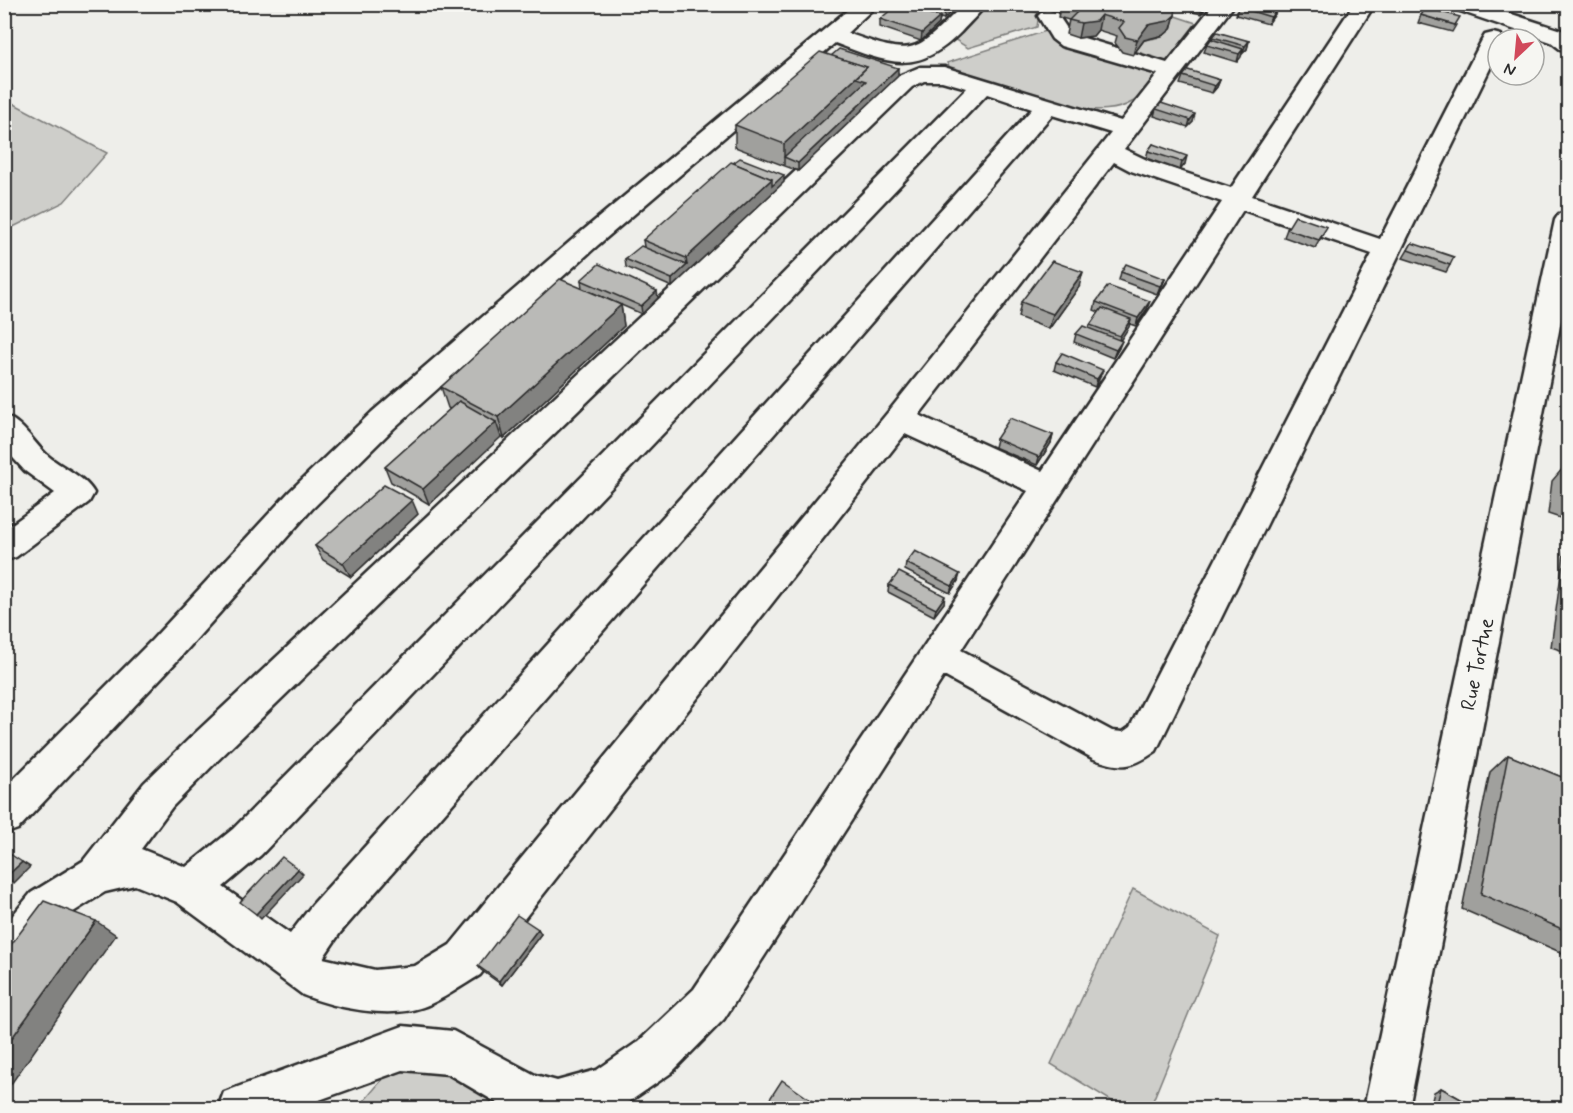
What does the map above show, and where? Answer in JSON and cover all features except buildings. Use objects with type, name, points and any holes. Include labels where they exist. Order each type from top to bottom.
[{"type":"street","points":[[4,816],[165,651],[301,500],[383,420],[589,239],[868,4]]},
{"type":"street","points":[[832,35],[898,56],[913,56],[930,46],[976,4]]},
{"type":"street","points":[[4,960],[45,907],[98,875],[135,866],[191,888],[318,980],[375,991],[420,987],[465,960],[900,419],[1225,4]]},
{"type":"street","points":[[240,1108],[346,1067],[403,1048],[453,1053],[528,1096],[557,1103],[607,1090],[655,1056],[709,1004],[1050,488],[1365,4]]},
{"type":"street","points":[[1458,4],[1564,40]]},
{"type":"street","points":[[1049,16],[1060,34],[1069,41],[1172,71]]},
{"type":"street","points":[[939,656],[1107,747],[1128,750],[1143,739],[1387,250],[1486,45]]},
{"type":"street","points":[[98,875],[158,795],[202,750],[904,82],[920,74],[944,74],[1047,106],[1118,140],[1140,166],[1387,250]]},
{"type":"street","points":[[191,888],[247,842],[982,86]]},
{"type":"street","points":[[294,963],[326,919],[1047,106]]},
{"type":"street","name":"Rue Tortue","points":[[1386,1108],[1569,220]]},
{"type":"street","points":[[900,419],[1050,488]]},
{"type":"street","points":[[4,427],[36,464],[78,493],[4,548]]},
{"type":"shaded area","points":[[987,5],[1010,5],[1039,13],[1037,27],[968,48],[949,36]]},
{"type":"shaded area","points":[[1169,14],[1196,23],[1168,60],[1162,62],[1133,55],[1144,40],[1158,37],[1169,30],[1172,20]]},
{"type":"shaded area","points":[[1046,31],[1059,41],[1157,73],[1139,97],[1126,105],[1105,110],[1075,109],[952,71],[947,63]]},
{"type":"shaded area","points":[[5,99],[107,153],[64,202],[5,231]]},
{"type":"shaded area","points":[[1133,889],[1220,936],[1150,1108],[1123,1108],[1051,1064]]},
{"type":"shaded area","points":[[392,1068],[443,1069],[487,1088],[505,1108],[358,1108]]}]
